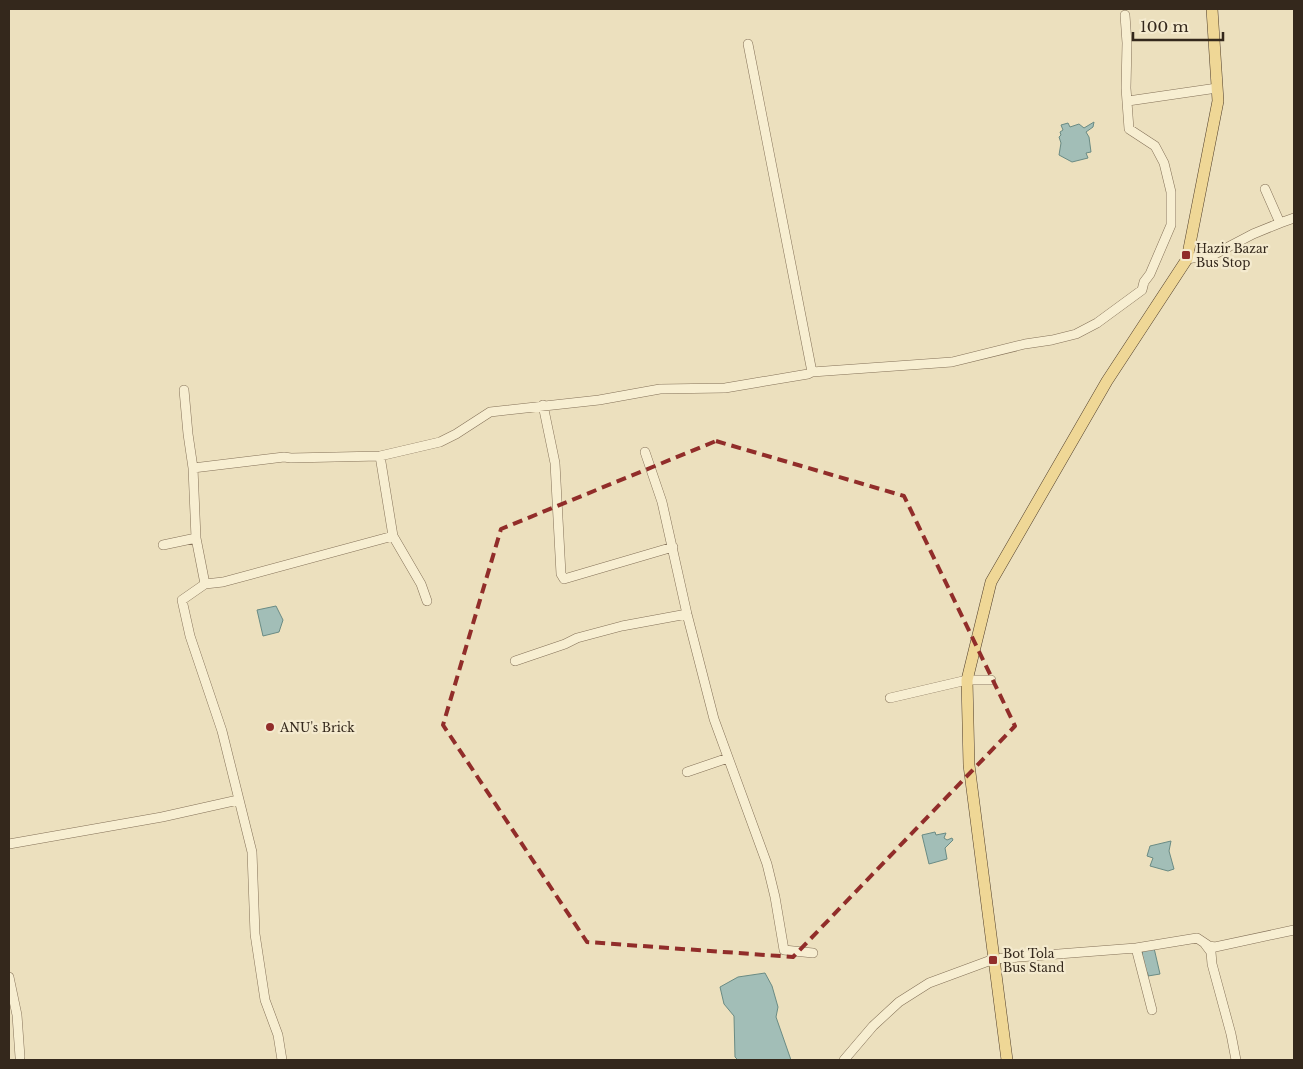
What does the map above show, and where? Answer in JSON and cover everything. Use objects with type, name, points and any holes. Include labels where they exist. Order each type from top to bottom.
[{"type":"main road","points":[[1007,1060],[969,765],[967,680],[991,582],[1107,381],[1187,259],[1218,101],[1212,9]]},
{"type":"street","points":[[193,468],[284,457],[380,456],[440,442],[490,412],[599,400],[660,389],[725,388],[812,372],[952,362],[1076,334],[1097,323],[1142,290],[1171,225],[1171,192],[1164,163],[1155,146],[1129,129],[1126,88],[1126,15]]},
{"type":"street","points":[[748,44],[812,372]]},
{"type":"street","points":[[1128,102],[1217,88]]},
{"type":"street","points":[[1265,189],[1280,223]]},
{"type":"street","points":[[1187,259],[1215,254],[1252,234],[1294,218]]},
{"type":"street","points":[[184,390],[193,468],[196,538],[206,584]]},
{"type":"street","points":[[543,405],[555,462],[561,574],[564,579],[673,547]]},
{"type":"street","points":[[645,452],[662,502],[687,614],[714,719],[767,864],[776,897],[784,950],[813,952]]},
{"type":"street","points":[[380,456],[393,536],[421,584],[427,601]]},
{"type":"street","points":[[282,1060],[278,1035],[265,1000],[255,934],[252,852],[222,731],[190,636],[182,600],[206,584],[223,582],[393,536]]},
{"type":"street","points":[[163,545],[196,538]]},
{"type":"street","points":[[515,661],[577,638],[622,626],[687,614]]},
{"type":"street","points":[[890,698],[967,680],[991,680]]},
{"type":"street","points":[[687,772],[728,758]]},
{"type":"street","points":[[9,844],[162,817],[238,800]]},
{"type":"street","points":[[1205,944],[1221,946],[1294,930]]},
{"type":"street","points":[[844,1060],[873,1026],[899,1002],[929,983],[994,959],[1136,948],[1197,938],[1211,952],[1212,964],[1236,1060]]},
{"type":"street","points":[[1136,948],[1152,1010]]},
{"type":"street","points":[[9,977],[17,1015],[20,1057]]},
{"type":"highlighted area","points":[[716,441],[904,496],[1015,726],[793,957],[587,942],[443,725],[501,529]]},
{"type":"water","points":[[1094,122],[1093,127],[1086,132],[1089,137],[1091,152],[1086,153],[1088,158],[1072,162],[1059,155],[1061,143],[1059,137],[1061,135],[1060,132],[1063,130],[1061,125],[1068,123],[1070,127],[1079,124],[1084,128]]},
{"type":"water","points":[[276,606],[283,620],[279,632],[263,636],[257,610]]},
{"type":"water","points":[[935,832],[936,835],[946,833],[944,838],[947,840],[952,838],[953,840],[945,848],[947,859],[929,864],[922,835]]},
{"type":"water","points":[[1171,841],[1169,851],[1174,869],[1168,871],[1150,866],[1153,858],[1147,856],[1150,846]]},
{"type":"water","points":[[1154,948],[1160,974],[1148,976],[1143,963],[1143,950]]},
{"type":"water","points":[[765,973],[772,986],[778,1007],[776,1017],[791,1060],[738,1060],[735,1057],[734,1016],[724,1004],[720,987],[738,977]]},
{"type":"place","name":"Hazir Bazar Bus Stop","points":[[1186,255]]},
{"type":"place","name":"ANU's Brick","points":[[270,727]]},
{"type":"place","name":"Bot Tola Bus Stand","points":[[993,960]]}]
